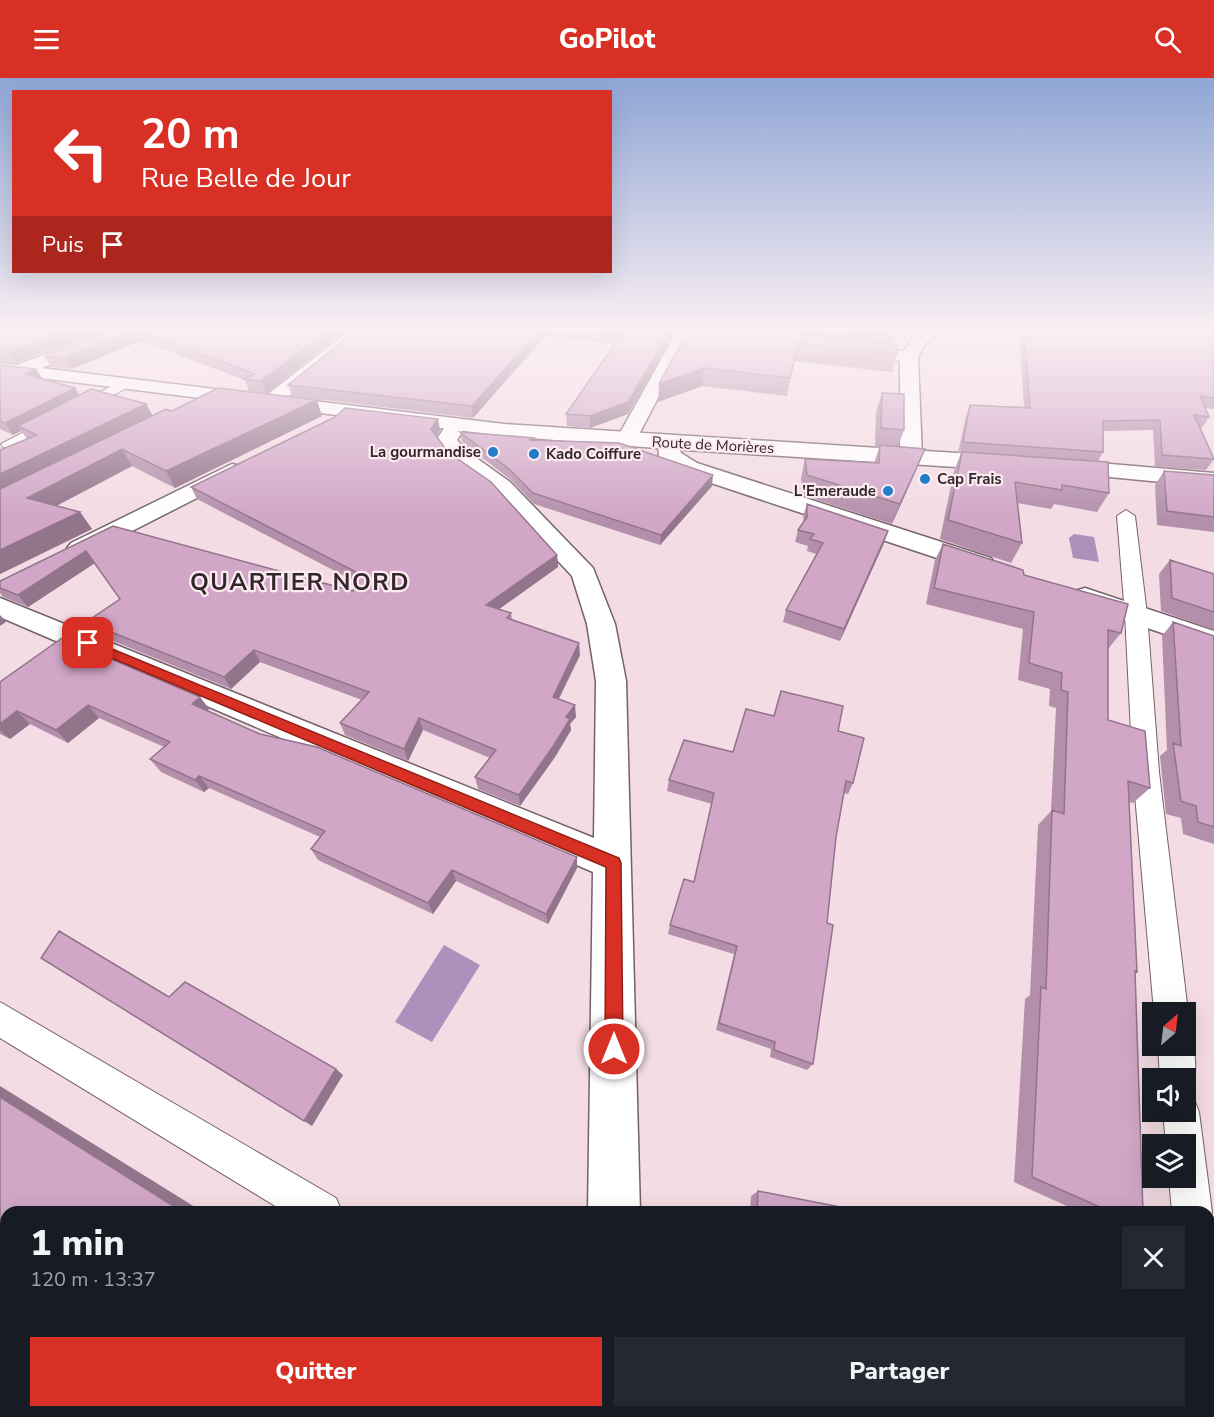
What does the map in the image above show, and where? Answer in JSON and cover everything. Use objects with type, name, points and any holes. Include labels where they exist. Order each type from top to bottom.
[{"type":"street","name":"Route de Morières","points":[[214,393],[456,424],[626,440],[1021,464]]},
{"type":"street","points":[[271,401],[281,393]]},
{"type":"street","points":[[626,440],[654,393]]},
{"type":"street","points":[[910,393],[911,457]]},
{"type":"street","points":[[319,427],[344,410]]},
{"type":"street","points":[[456,424],[446,440],[460,457],[502,487],[584,574],[601,624],[611,681],[614,1206]]},
{"type":"street","points":[[669,443],[670,456],[689,468],[1002,570]]},
{"type":"street","points":[[64,556],[255,459]]},
{"type":"street","points":[[1044,466],[1214,480]]},
{"type":"street","points":[[1058,589],[1214,641]]},
{"type":"street","points":[[0,607],[613,863]]},
{"type":"lane","points":[[4,442],[103,393]]},
{"type":"lane","points":[[191,409],[218,394]]},
{"type":"lane","points":[[0,462],[21,449],[4,442]]},
{"type":"lane","points":[[1126,516],[1136,614],[1146,772],[1170,1002]]},
{"type":"lane","points":[[0,1019],[312,1206]]},
{"type":"lane","points":[[1189,1188],[1191,1206]]},
{"type":"shaded area","points":[[1074,534],[1094,537],[1099,562],[1073,558],[1069,538]]},
{"type":"shaded area","points":[[444,945],[480,965],[432,1042],[395,1022]]},
{"type":"building","points":[[0,393],[64,393],[5,423],[0,421]]},
{"type":"building","points":[[82,393],[107,393],[146,404],[0,474],[0,450],[37,435],[18,426]]},
{"type":"building","points":[[207,393],[263,393],[317,400],[166,471],[122,449],[27,498],[80,512],[0,550],[0,489],[166,409],[172,411]]},
{"type":"building","points":[[362,393],[483,393],[472,406]]},
{"type":"building","points":[[580,393],[633,393],[628,402],[590,416],[566,414]]},
{"type":"building","points":[[882,393],[904,394],[904,430],[881,428]]},
{"type":"building","points":[[1029,393],[1214,393],[1214,398],[1200,396],[1209,417],[1194,415],[1214,459],[1162,455],[1160,420],[1103,421],[1103,452],[963,442],[970,405],[1030,408]]},
{"type":"building","points":[[345,408],[438,419],[431,429],[448,452],[491,482],[557,555],[486,605],[511,613],[507,618],[579,643],[553,697],[575,705],[566,717],[570,719],[519,795],[475,777],[496,750],[419,718],[404,749],[340,723],[369,692],[254,650],[224,677],[86,622],[120,599],[86,551],[18,595],[0,588],[0,581],[113,526],[353,591],[360,574],[191,487],[335,417]]},
{"type":"building","points":[[460,432],[535,438],[529,440],[619,443],[713,475],[661,535],[533,493],[510,470]]},
{"type":"building","points":[[880,445],[925,449],[900,504],[807,475],[805,459],[879,463]]},
{"type":"building","points":[[962,452],[1108,462],[1109,493],[1062,485],[1062,490],[1015,482],[1022,543],[948,520]]},
{"type":"building","points":[[1164,471],[1214,475],[1214,517],[1167,511]]},
{"type":"building","points":[[807,504],[888,531],[844,629],[786,610],[823,543],[810,539],[814,534],[798,530],[807,517]]},
{"type":"building","points":[[943,544],[1023,570],[1024,575],[1128,604],[1121,633],[1108,630],[1108,720],[1145,731],[1150,788],[1128,781],[1137,972],[1135,971],[1143,1206],[1097,1206],[1032,1177],[1041,987],[1046,989],[1052,810],[1064,814],[1068,692],[1061,690],[1062,673],[1029,663],[1034,612],[934,588]]},
{"type":"building","points":[[1170,560],[1214,574],[1214,612],[1172,598]]},
{"type":"building","points":[[1173,622],[1214,636],[1214,827],[1198,822],[1196,806],[1181,801],[1173,743],[1181,746]]},
{"type":"building","points":[[62,638],[200,697],[192,704],[260,734],[317,747],[577,857],[546,914],[452,870],[428,903],[311,849],[325,831],[199,776],[195,780],[150,759],[170,742],[88,705],[56,730],[17,711],[0,724],[0,682]]},
{"type":"building","points":[[781,691],[843,706],[838,731],[864,738],[853,783],[846,781],[836,837],[827,923],[833,925],[813,1064],[774,1050],[775,1042],[719,1023],[737,946],[670,925],[684,879],[694,882],[714,793],[669,780],[684,740],[733,752],[746,709],[774,716]]},
{"type":"building","points":[[59,931],[169,997],[185,982],[336,1069],[304,1121],[41,958]]},
{"type":"building","points":[[0,1097],[173,1206],[0,1206]]},
{"type":"building","points":[[758,1191],[835,1206],[757,1206]]},
{"type":"place","name":"La gourmandise","points":[[493,452]]},
{"type":"place","name":"Kado Coiffure","points":[[534,454]]},
{"type":"place","name":"Cap Frais","points":[[925,479]]},
{"type":"place","name":"L'Emeraude","points":[[888,491]]},
{"type":"district","name":"QUARTIER NORD","points":[[300,582]]},
{"type":"route","points":[[88,643],[613,863],[614,1049]]}]
